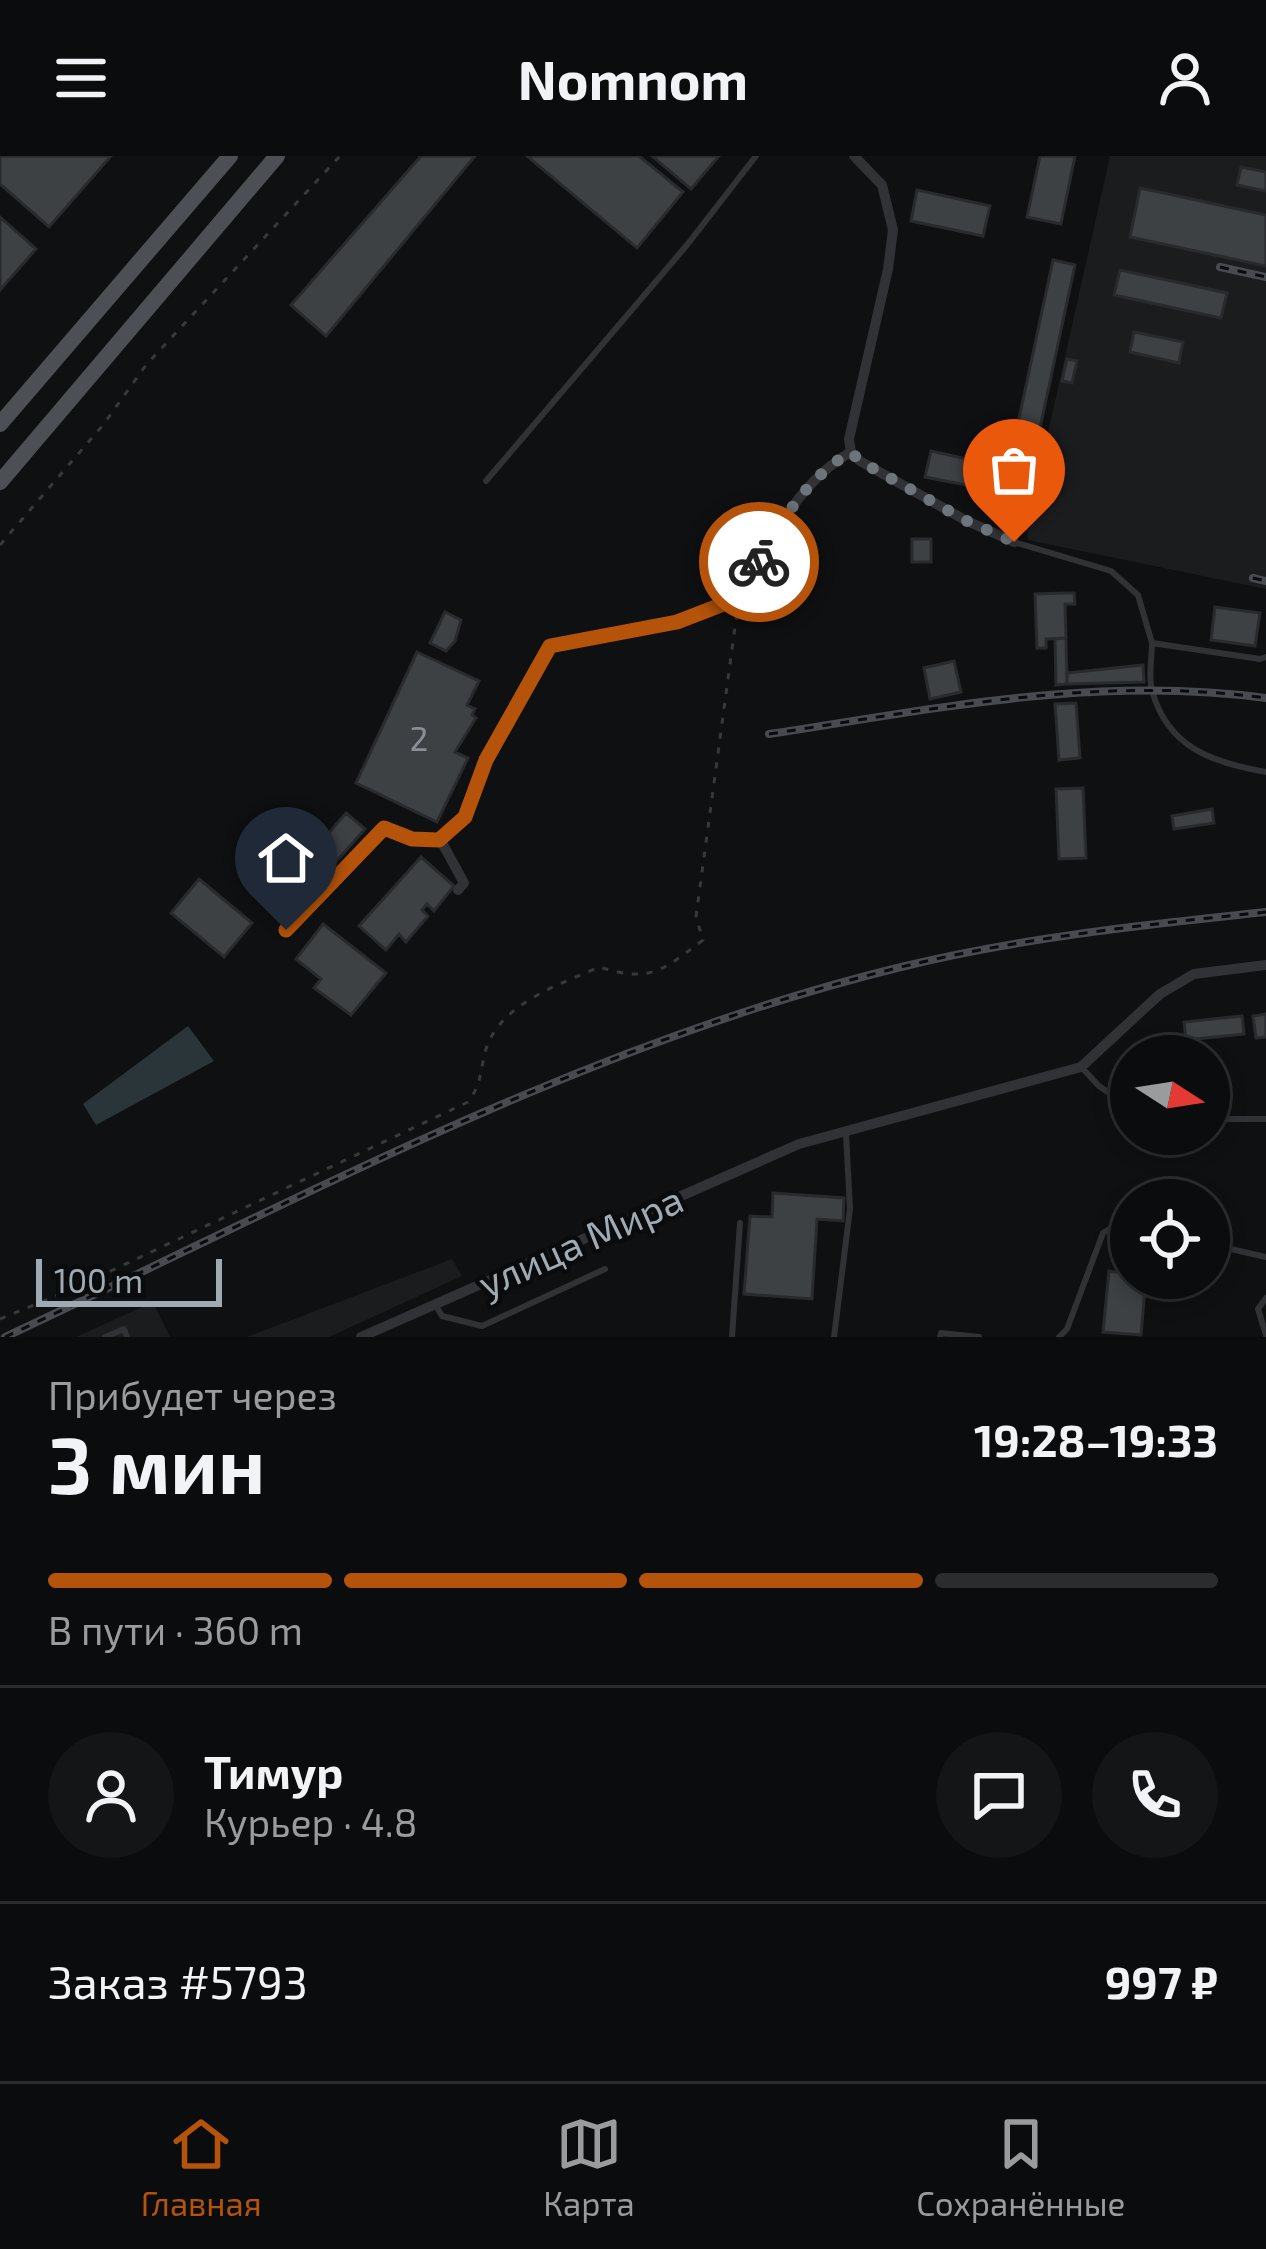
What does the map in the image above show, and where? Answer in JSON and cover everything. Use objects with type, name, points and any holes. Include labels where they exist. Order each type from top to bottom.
[{"type":"main road","points":[[0,424],[230,156]]},
{"type":"main road","points":[[0,482],[277,156]]},
{"type":"street","points":[[854,156],[882,185],[893,230],[849,439],[851,452],[965,520],[1014,542]]},
{"type":"street","points":[[286,930],[384,828],[412,839],[440,839],[465,817],[486,760],[550,646],[677,622],[739,598],[777,528],[829,464],[851,452]]},
{"type":"street","points":[[440,839],[464,883],[458,890]]},
{"type":"street","points":[[1081,1067],[1160,994],[1195,974],[1266,964]]},
{"type":"street","name":"улица Мира","points":[[361,1337],[800,1144],[1081,1067]]},
{"type":"lane","points":[[486,481],[687,245],[756,156]]},
{"type":"lane","points":[[1014,542],[1111,571],[1138,595],[1152,643],[1151,688],[1167,726],[1214,763],[1266,772]]},
{"type":"lane","points":[[1152,643],[1266,657]]},
{"type":"lane","points":[[1081,1067],[1110,1094]]},
{"type":"lane","points":[[1230,1119],[1266,1119]]},
{"type":"lane","points":[[834,1337],[850,1209],[846,1130]]},
{"type":"lane","points":[[732,1337],[740,1223]]},
{"type":"lane","points":[[1059,1337],[1102,1233],[1110,1228]]},
{"type":"lane","points":[[1230,1249],[1266,1257]]},
{"type":"lane","points":[[435,1304],[442,1316],[482,1326],[605,1269]]},
{"type":"lane","points":[[1266,1298],[1258,1309],[1266,1335]]},
{"type":"lane","points":[[482,1326],[486,1337]]},
{"type":"lane","points":[[105,1337],[124,1329],[127,1337]]},
{"type":"lane","points":[[940,1337],[941,1333],[979,1337]]},
{"type":"path","points":[[0,545],[103,425],[131,382],[340,156]]},
{"type":"path","points":[[0,1319],[97,1278],[468,1102],[480,1085],[486,1048],[502,1017],[599,967],[635,978],[666,969],[703,940],[695,917],[739,598]]},
{"type":"shaded area","points":[[1110,156],[1266,156],[1266,589],[1028,540],[1027,526]]},
{"type":"shaded area","points":[[188,1026],[214,1061],[96,1125],[83,1104]]},
{"type":"shaded area","points":[[452,1259],[462,1276],[329,1337],[247,1337]]},
{"type":"shaded area","points":[[153,1302],[170,1337],[76,1337]]},
{"type":"building","points":[[0,156],[111,156],[49,227],[0,184]]},
{"type":"building","points":[[421,156],[475,156],[326,336],[291,305]]},
{"type":"building","points":[[527,156],[639,156],[683,192],[637,248]]},
{"type":"building","points":[[652,156],[719,156],[691,189]]},
{"type":"building","points":[[1040,156],[1075,156],[1061,224],[1027,217]]},
{"type":"building","points":[[1241,167],[1266,172],[1266,191],[1237,185]]},
{"type":"building","points":[[1140,188],[1266,215],[1266,266],[1130,237]]},
{"type":"building","points":[[917,190],[990,206],[983,236],[911,221]]},
{"type":"building","points":[[0,217],[36,249],[0,290]]},
{"type":"building","points":[[1053,260],[1075,265],[1037,442],[1015,437]]},
{"type":"building","points":[[1120,270],[1227,293],[1221,318],[1114,295]]},
{"type":"building","points":[[1134,332],[1183,342],[1179,363],[1130,352]]},
{"type":"building","points":[[1067,359],[1077,361],[1072,383],[1062,381]]},
{"type":"building","points":[[931,451],[976,461],[971,486],[925,477]]},
{"type":"building","points":[[912,539],[931,539],[931,562],[912,562]]},
{"type":"building","points":[[1074,593],[1075,604],[1065,604],[1066,638],[1046,639],[1046,648],[1037,648],[1035,594]]},
{"type":"building","points":[[1215,607],[1260,613],[1255,646],[1211,640]]},
{"type":"building","points":[[445,612],[461,620],[455,641],[446,651],[430,643]]},
{"type":"building","points":[[1066,638],[1067,684],[1056,685],[1055,639]]},
{"type":"building","points":[[417,652],[479,681],[467,705],[475,709],[472,715],[476,718],[455,752],[468,758],[437,822],[356,783]]},
{"type":"building","points":[[954,661],[961,692],[930,699],[924,668]]},
{"type":"building","points":[[1143,665],[1144,682],[1067,684],[1067,673]]},
{"type":"building","points":[[1076,703],[1080,758],[1059,760],[1055,704]]},
{"type":"building","points":[[1083,788],[1086,858],[1059,859],[1056,789]]},
{"type":"building","points":[[1212,809],[1214,823],[1174,829],[1172,816]]},
{"type":"building","points":[[346,813],[365,829],[318,882],[300,866]]},
{"type":"building","points":[[421,857],[454,886],[434,911],[427,904],[422,910],[428,916],[406,942],[399,934],[386,950],[359,926]]},
{"type":"building","points":[[199,879],[252,923],[224,957],[171,913]]},
{"type":"building","points":[[323,924],[386,973],[351,1015],[314,988],[321,979],[296,959]]},
{"type":"building","points":[[1266,1014],[1266,1037],[1256,1038],[1253,1016]]},
{"type":"building","points":[[1242,1016],[1244,1034],[1185,1035],[1184,1022]]},
{"type":"building","points":[[773,1193],[844,1198],[843,1221],[817,1219],[812,1299],[744,1294],[750,1216],[772,1217]]},
{"type":"building","points":[[1109,1271],[1110,1299],[1144,1299],[1141,1335],[1103,1332]]},
{"type":"railway","points":[[1220,267],[1266,277]]},
{"type":"railway","points":[[1253,578],[1266,581]]},
{"type":"railway","points":[[769,734],[1079,693],[1141,690],[1266,698]]},
{"type":"railway","points":[[5,1337],[442,1130],[666,1039],[780,1000],[988,948],[1266,912]]},
{"type":"way so far","points":[[759,562],[777,528],[829,464],[851,452],[965,520],[1014,542]]},
{"type":"route","points":[[286,930],[384,828],[412,839],[439,840],[465,817],[486,760],[550,646],[677,622],[739,598],[759,562]]}]
